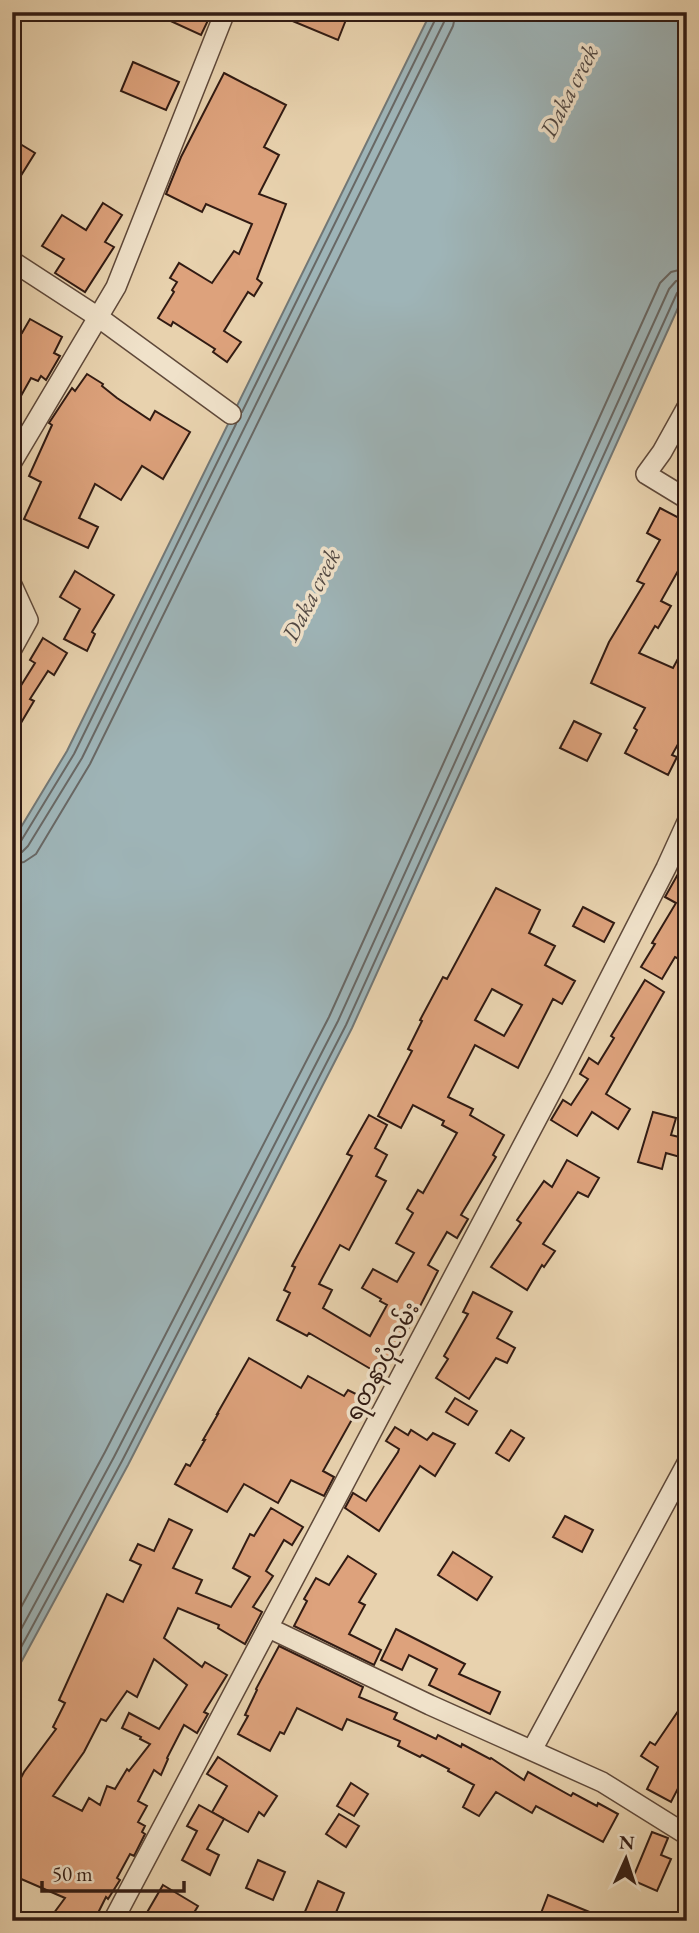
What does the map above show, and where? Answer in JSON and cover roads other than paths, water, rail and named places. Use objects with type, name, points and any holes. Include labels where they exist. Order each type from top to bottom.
[{"type":"street","points":[[12,462],[116,287],[225,12]]},
{"type":"street","points":[[12,261],[98,317],[231,414]]},
{"type":"street","points":[[687,407],[662,452],[646,474],[687,499]]},
{"type":"street","points":[[12,585],[28,621],[12,649]]},
{"type":"street","name":"ရတနာပုံလမ်း","points":[[113,1921],[559,1077],[684,834]]},
{"type":"street","points":[[532,1750],[687,1463]]},
{"type":"street","points":[[269,1628],[430,1705],[602,1782],[684,1828]]},
{"type":"water","name":"Daka creek","points":[[431,12],[687,12],[687,288],[352,1028],[128,1465],[12,1679],[12,842],[67,751]]}]
